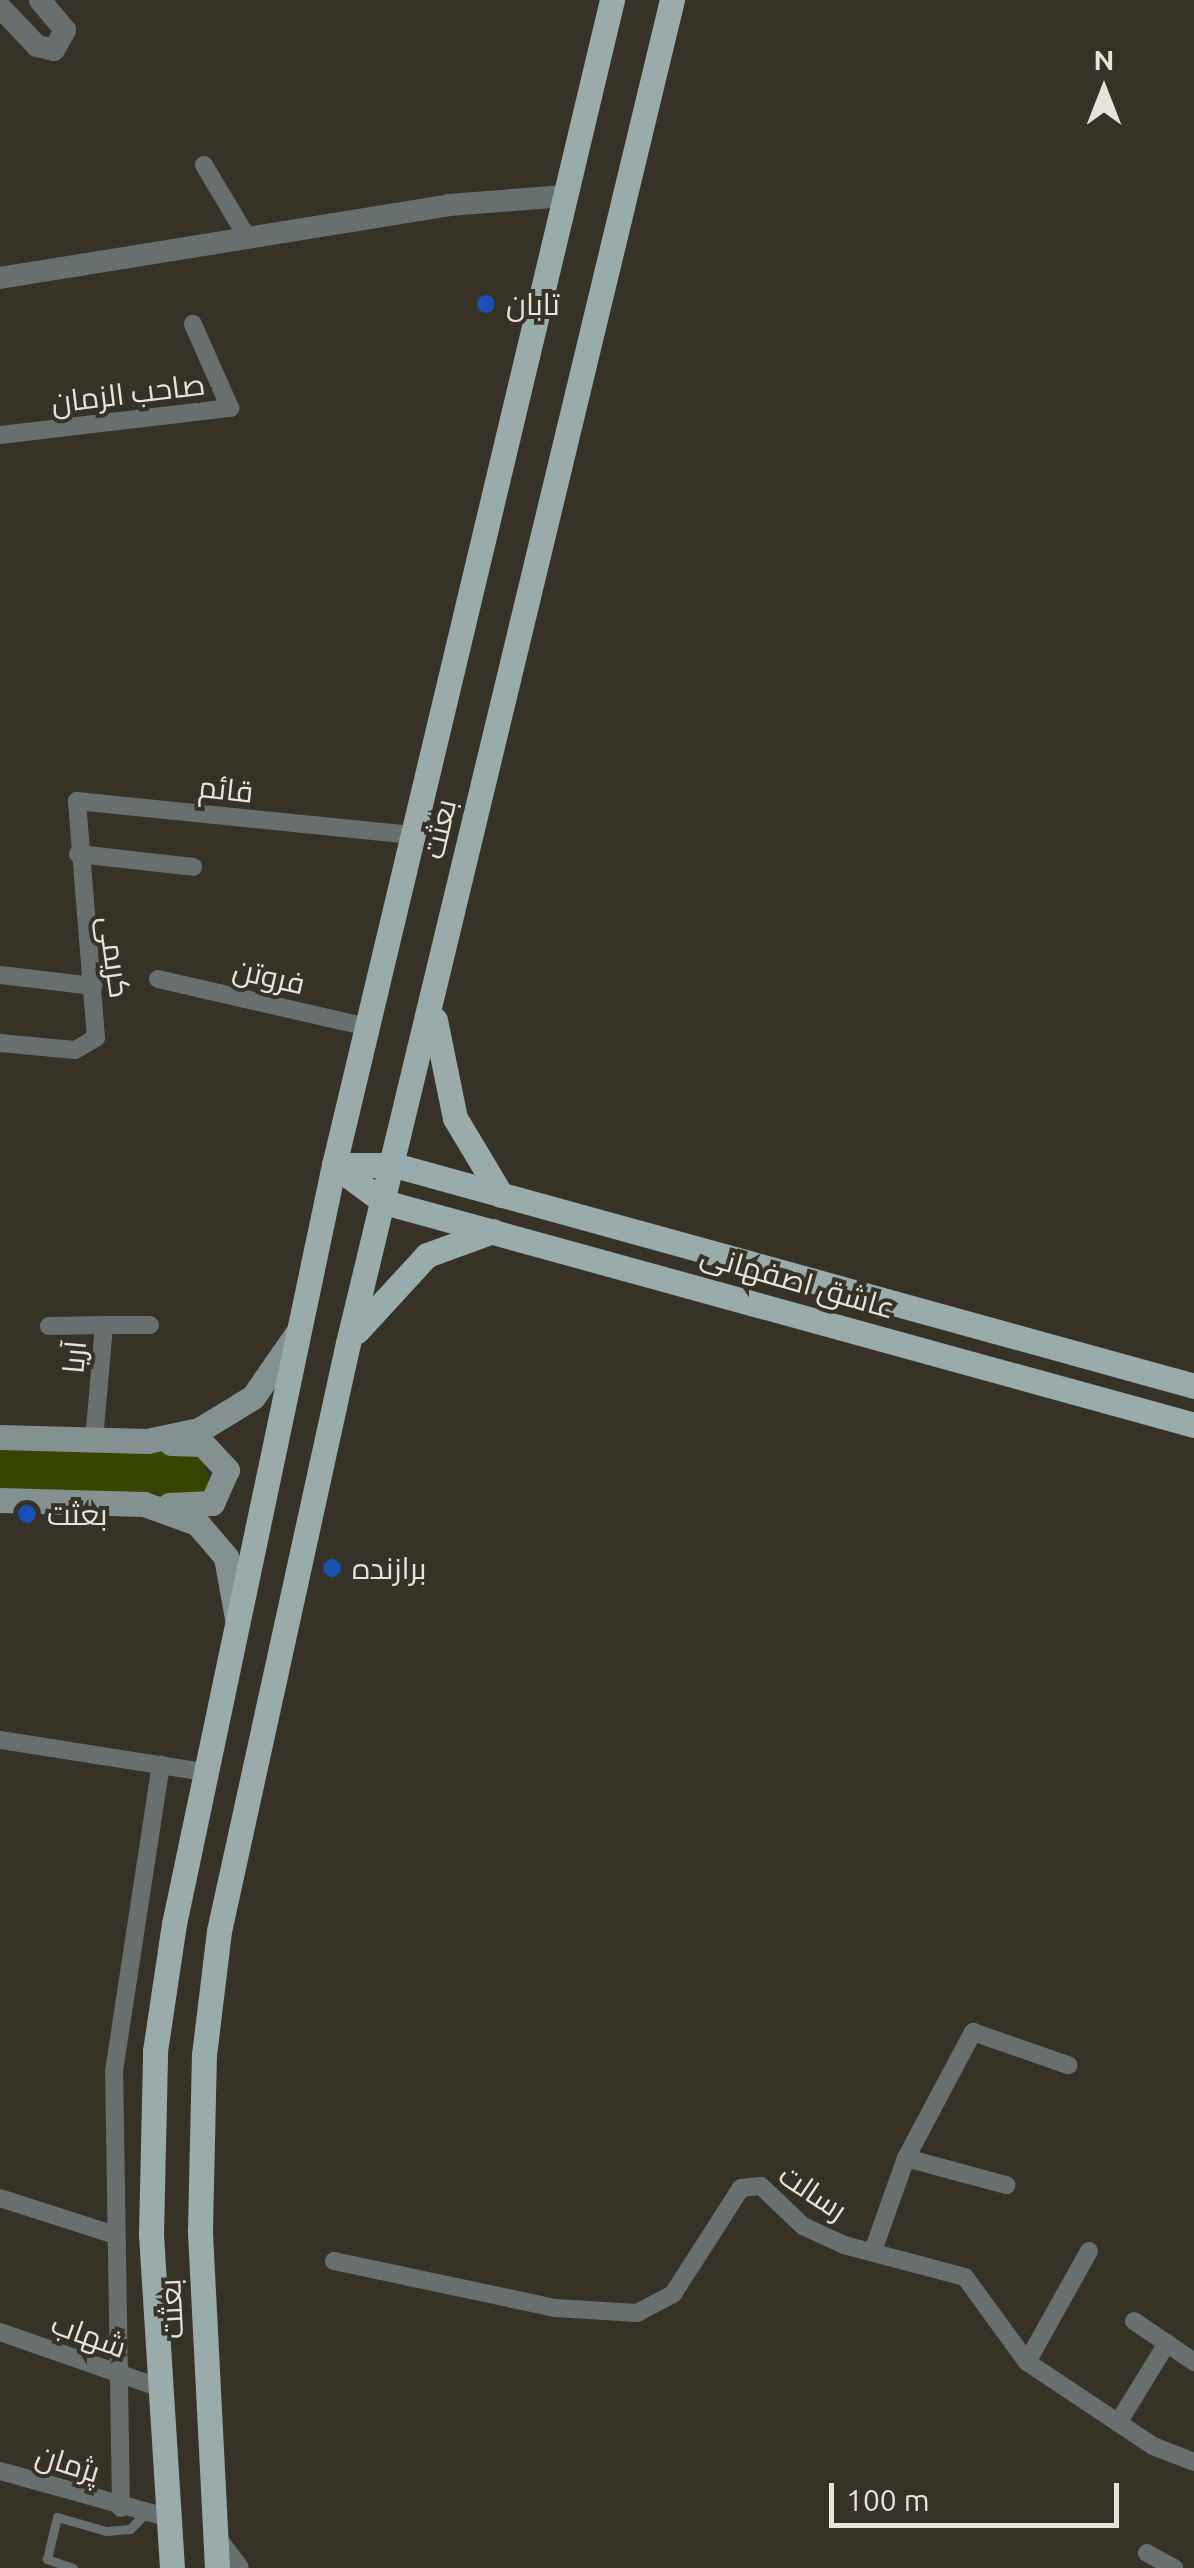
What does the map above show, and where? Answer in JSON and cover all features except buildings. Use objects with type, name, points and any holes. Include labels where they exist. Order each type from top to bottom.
[{"type":"main road","name":"بعثت","points":[[172,2568],[157,2515],[161,2388],[151,2234],[156,2051],[174,1924],[334,1165],[612,0]]},
{"type":"main road","name":"بعثت","points":[[217,2568],[200,2229],[204,2055],[219,1932],[348,1343],[672,0]]},
{"type":"main road","points":[[434,990],[444,1086],[500,1194]]},
{"type":"main road","points":[[334,1165],[384,1202]]},
{"type":"main road","name":"عاشق اصفهانی","points":[[334,1165],[394,1165],[1194,1386]]},
{"type":"main road","name":"عاشق اصفهانی","points":[[384,1202],[498,1230],[1194,1425]]},
{"type":"main road","points":[[348,1343],[394,1282],[427,1254],[498,1230]]},
{"type":"main road","points":[[147,1442],[224,1420],[254,1397],[298,1332]]},
{"type":"main road","points":[[0,1437],[203,1444],[228,1470],[212,1503],[0,1500]]},
{"type":"main road","points":[[144,1504],[197,1523],[226,1557],[237,1618]]},
{"type":"main road","points":[[174,1924],[219,1932]]},
{"type":"street","points":[[0,7],[37,46],[54,50],[66,30],[40,0]]},
{"type":"street","points":[[204,165],[247,237]]},
{"type":"street","points":[[0,278],[247,237],[564,196]]},
{"type":"street","name":"صاحب الزمان","points":[[0,435],[230,408],[193,324]]},
{"type":"street","name":"قائم","points":[[78,849],[76,801],[412,835]]},
{"type":"street","points":[[78,849],[192,867]]},
{"type":"street","name":"کریمی","points":[[0,1042],[75,1050],[96,1038],[78,849]]},
{"type":"street","points":[[0,974],[93,986]]},
{"type":"street","name":"فروتن","points":[[158,979],[367,1027]]},
{"type":"street","points":[[49,1326],[104,1325]]},
{"type":"street","name":"آریا","points":[[94,1440],[104,1325],[150,1325]]},
{"type":"street","points":[[0,1740],[205,1772]]},
{"type":"street","points":[[120,2508],[114,2071],[161,1765]]},
{"type":"street","points":[[874,2248],[906,2158],[973,2032],[1068,2065]]},
{"type":"street","points":[[906,2158],[1006,2185]]},
{"type":"street","name":"رسالت","points":[[334,2261],[556,2308],[637,2313],[672,2294],[741,2188],[761,2186],[804,2226],[844,2246],[874,2248],[965,2277],[1027,2362],[1118,2423],[1194,2462]]},
{"type":"street","points":[[0,2198],[115,2236]]},
{"type":"street","points":[[1027,2362],[1088,2251]]},
{"type":"street","points":[[1134,2321],[1194,2362]]},
{"type":"street","name":"شهاب","points":[[0,2332],[161,2388]]},
{"type":"street","points":[[1118,2423],[1168,2343]]},
{"type":"street","name":"پژمان","points":[[0,2471],[120,2508],[157,2515]]},
{"type":"street","points":[[216,2540],[238,2568]]},
{"type":"street","points":[[1147,2553],[1174,2568]]},
{"type":"lane","points":[[73,2568],[46,2559],[57,2517],[106,2531],[130,2528],[157,2515]]},
{"type":"green space","points":[[0,1446],[201,1453],[211,1488],[197,1496],[0,1489]]},
{"type":"place","name":"تابان","points":[[486,304]]},
{"type":"place","name":"بعثت","points":[[27,1514]]},
{"type":"place","name":"برازنده","points":[[332,1568]]}]
